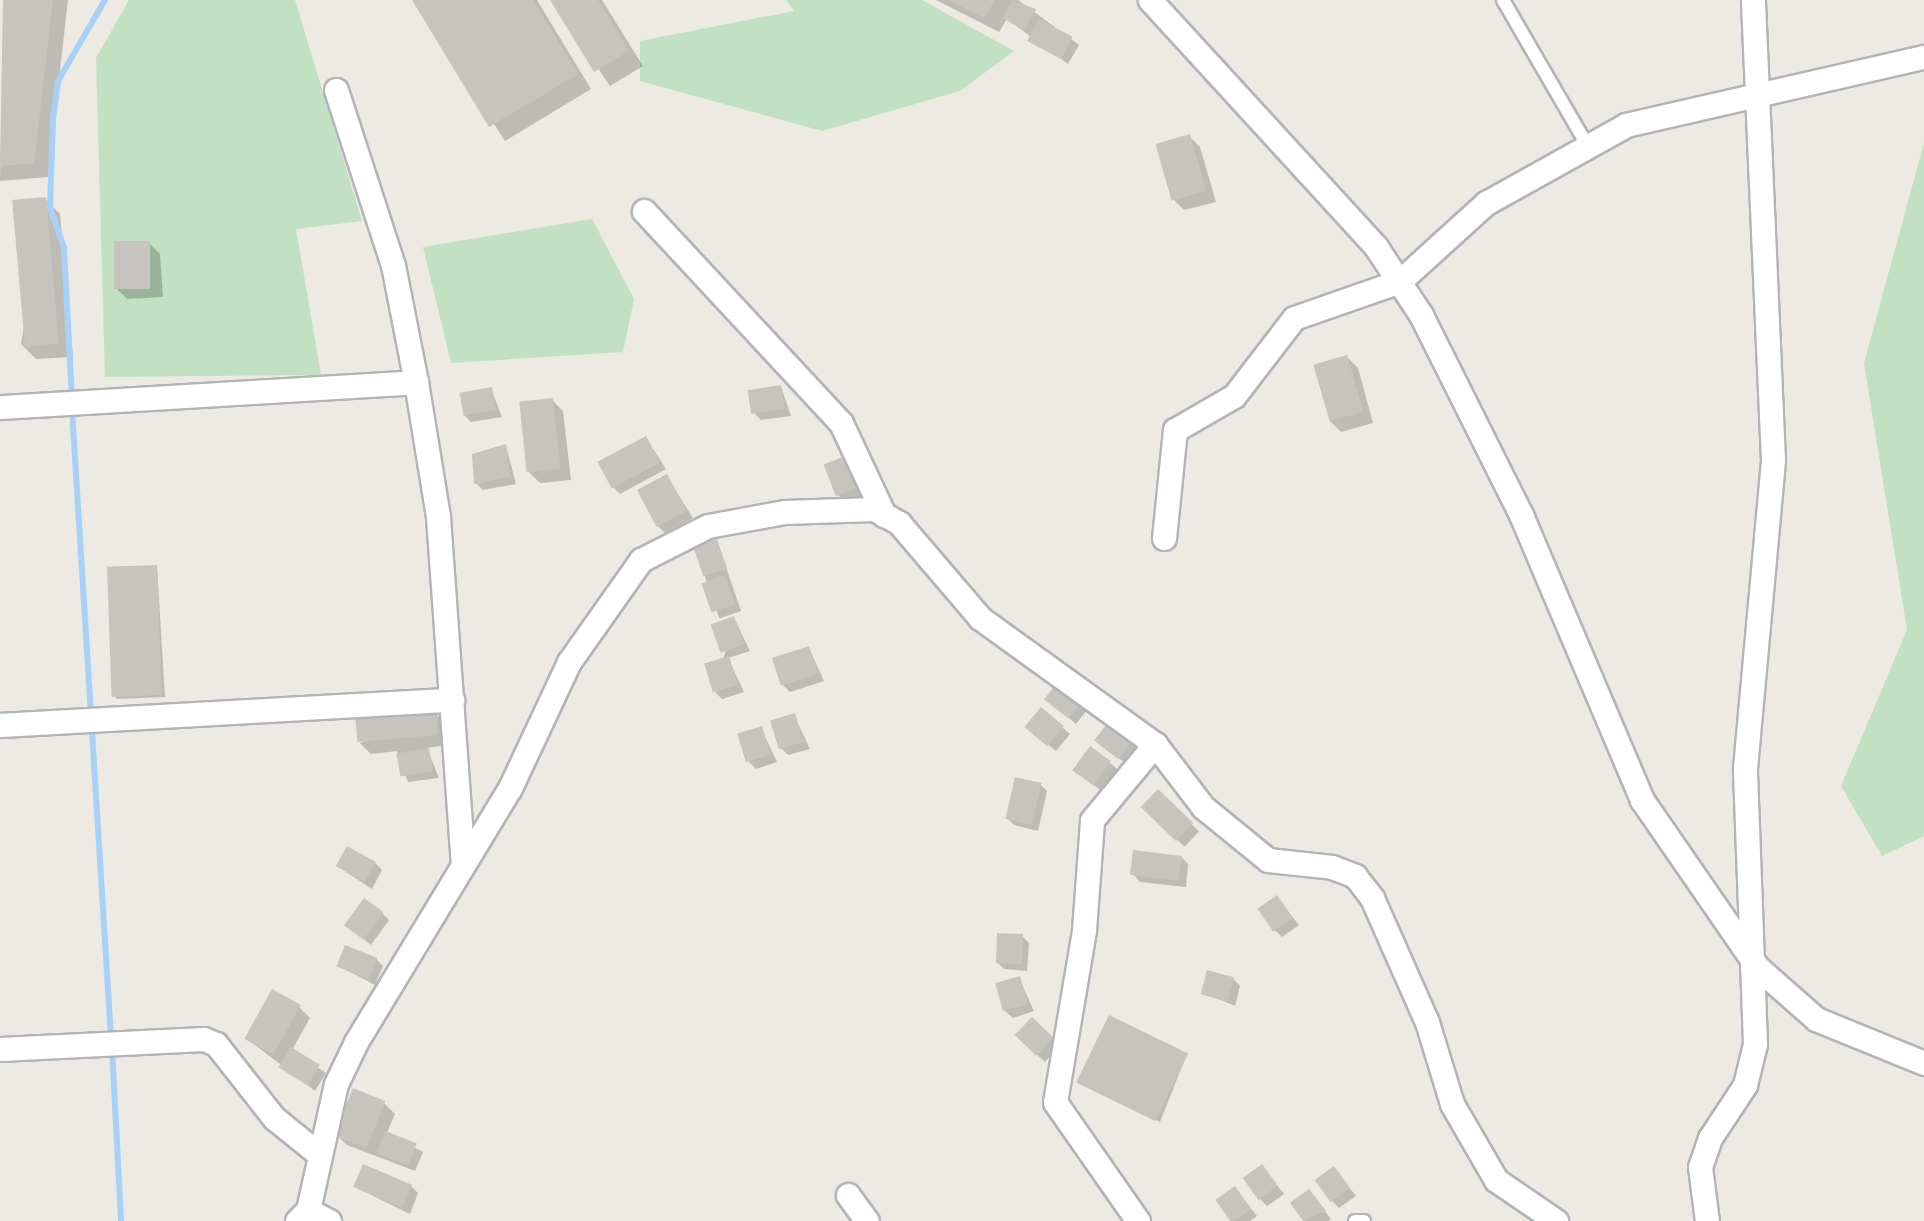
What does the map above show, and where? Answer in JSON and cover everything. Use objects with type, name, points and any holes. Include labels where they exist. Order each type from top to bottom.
[{"type":"street","points":[[1150,0],[1399,281],[1522,517],[1642,800],[1757,967],[1816,1019],[1924,1063]]},
{"type":"street","points":[[1707,1221],[1700,1167],[1710,1138],[1745,1085],[1755,1044],[1757,967],[1747,928],[1745,768],[1773,460],[1759,178],[1761,95],[1753,0]]},
{"type":"street","points":[[1164,538],[1175,430],[1234,396],[1294,318],[1399,281],[1486,203],[1587,145],[1668,112],[1761,95],[1924,57]]},
{"type":"street","points":[[336,90],[393,265],[439,517],[463,864]]},
{"type":"street","points":[[644,211],[841,423],[884,514]]},
{"type":"street","points":[[0,407],[416,382]]},
{"type":"street","points":[[329,1221],[302,1215],[337,1084],[356,1042],[510,788],[569,662],[641,560],[708,526],[770,514],[874,509],[899,523],[980,618],[1155,744],[1203,807],[1268,860],[1332,867],[1355,876],[1372,898],[1427,1022],[1452,1104],[1496,1180],[1556,1221]]},
{"type":"street","points":[[0,725],[452,700]]},
{"type":"street","points":[[1138,1221],[1055,1102],[1084,930],[1092,820],[1155,744]]},
{"type":"street","points":[[0,1049],[125,1043],[216,1044],[274,1118],[320,1155]]},
{"type":"street","points":[[848,1195],[867,1221]]},
{"type":"lane","points":[[1503,0],[1587,145]]},
{"type":"lane","points":[[1355,1221],[1364,1221]]},
{"type":"green space","points":[[129,0],[295,0],[362,221],[296,229],[321,375],[105,377],[96,58]]},
{"type":"green space","points":[[786,0],[922,0],[1014,51],[960,91],[822,131],[640,81],[640,41],[794,11]]},
{"type":"green space","points":[[1924,143],[1924,836],[1882,856],[1841,786],[1907,630],[1864,363]]},
{"type":"green space","points":[[592,219],[634,299],[623,352],[451,363],[423,247]]},
{"type":"building","points":[[3,0],[53,0],[34,163],[0,166]]},
{"type":"building","points":[[412,0],[533,0],[578,74],[489,127]]},
{"type":"building","points":[[550,0],[598,0],[629,51],[594,72]]},
{"type":"building","points":[[948,0],[995,0],[984,18]]},
{"type":"building","points":[[1012,0],[1036,9],[1024,30],[1002,18]]},
{"type":"building","points":[[1039,19],[1073,37],[1061,59],[1027,41]]},
{"type":"building","points":[[1190,134],[1206,191],[1172,201],[1155,144]]},
{"type":"building","points":[[46,197],[59,343],[25,346],[12,200]]},
{"type":"building","points":[[114,241],[150,241],[150,289],[114,289]]},
{"type":"building","points":[[1347,355],[1363,412],[1330,421],[1313,365]]},
{"type":"building","points":[[781,385],[785,409],[751,414],[747,390]]},
{"type":"building","points":[[492,387],[496,410],[463,415],[460,393]]},
{"type":"building","points":[[553,398],[560,469],[527,472],[519,402]]},
{"type":"building","points":[[646,436],[660,462],[612,488],[597,462]]},
{"type":"building","points":[[506,444],[510,477],[474,484],[472,454]]},
{"type":"building","points":[[846,456],[858,488],[836,496],[824,465]]},
{"type":"building","points":[[667,474],[687,511],[657,527],[637,490]]},
{"type":"building","points":[[717,539],[727,568],[703,576],[693,547]]},
{"type":"building","points":[[157,565],[162,695],[112,697],[107,567]]},
{"type":"building","points":[[725,575],[735,604],[711,612],[701,583]]},
{"type":"building","points":[[734,616],[744,644],[721,653],[711,625]]},
{"type":"building","points":[[809,646],[818,674],[781,686],[772,658]]},
{"type":"building","points":[[729,656],[738,685],[713,692],[704,664]]},
{"type":"building","points":[[1060,679],[1084,698],[1068,719],[1044,699]]},
{"type":"building","points":[[1041,707],[1064,726],[1047,746],[1024,727]]},
{"type":"building","points":[[436,711],[438,735],[357,742],[355,718]]},
{"type":"building","points":[[795,713],[804,742],[779,749],[770,721]]},
{"type":"building","points":[[1110,720],[1134,739],[1118,760],[1094,740]]},
{"type":"building","points":[[762,726],[771,755],[746,762],[737,734]]},
{"type":"building","points":[[1090,746],[1111,761],[1093,786],[1072,770]]},
{"type":"building","points":[[429,748],[433,771],[400,776],[397,754]]},
{"type":"building","points":[[1015,777],[1041,783],[1032,825],[1005,819]]},
{"type":"building","points":[[1158,789],[1193,823],[1176,841],[1141,807]]},
{"type":"building","points":[[347,846],[376,862],[365,882],[336,866]]},
{"type":"building","points":[[1133,850],[1182,856],[1179,881],[1130,875]]},
{"type":"building","points":[[1277,895],[1293,918],[1273,932],[1257,909]]},
{"type":"building","points":[[364,898],[383,912],[363,940],[344,926]]},
{"type":"building","points":[[997,933],[1023,934],[1022,964],[996,963]]},
{"type":"building","points":[[345,945],[377,958],[369,979],[336,966]]},
{"type":"building","points":[[1207,970],[1234,977],[1228,1001],[1201,994]]},
{"type":"building","points":[[1020,976],[1028,1004],[1003,1011],[995,983]]},
{"type":"building","points":[[272,989],[301,1005],[273,1055],[244,1039]]},
{"type":"building","points":[[1109,1015],[1188,1054],[1155,1121],[1076,1082]]},
{"type":"building","points":[[1032,1017],[1054,1038],[1036,1056],[1015,1035]]},
{"type":"building","points":[[291,1047],[320,1065],[307,1085],[278,1067]]},
{"type":"building","points":[[353,1088],[385,1101],[366,1148],[334,1135]]},
{"type":"building","points":[[385,1131],[417,1143],[408,1166],[376,1153]]},
{"type":"building","points":[[363,1164],[412,1185],[402,1208],[353,1187]]},
{"type":"building","points":[[1262,1164],[1278,1186],[1258,1200],[1243,1178]]},
{"type":"building","points":[[1334,1166],[1350,1188],[1330,1202],[1315,1180]]},
{"type":"building","points":[[1235,1186],[1251,1209],[1230,1221],[1215,1200]]},
{"type":"building","points":[[1309,1189],[1326,1211],[1303,1221],[1290,1203]]},
{"type":"waterway","points":[[72,398],[64,248],[50,208],[53,118],[58,81],[105,0]]},
{"type":"waterway","points":[[72,409],[111,1037]]},
{"type":"waterway","points":[[112,1048],[121,1221]]}]
